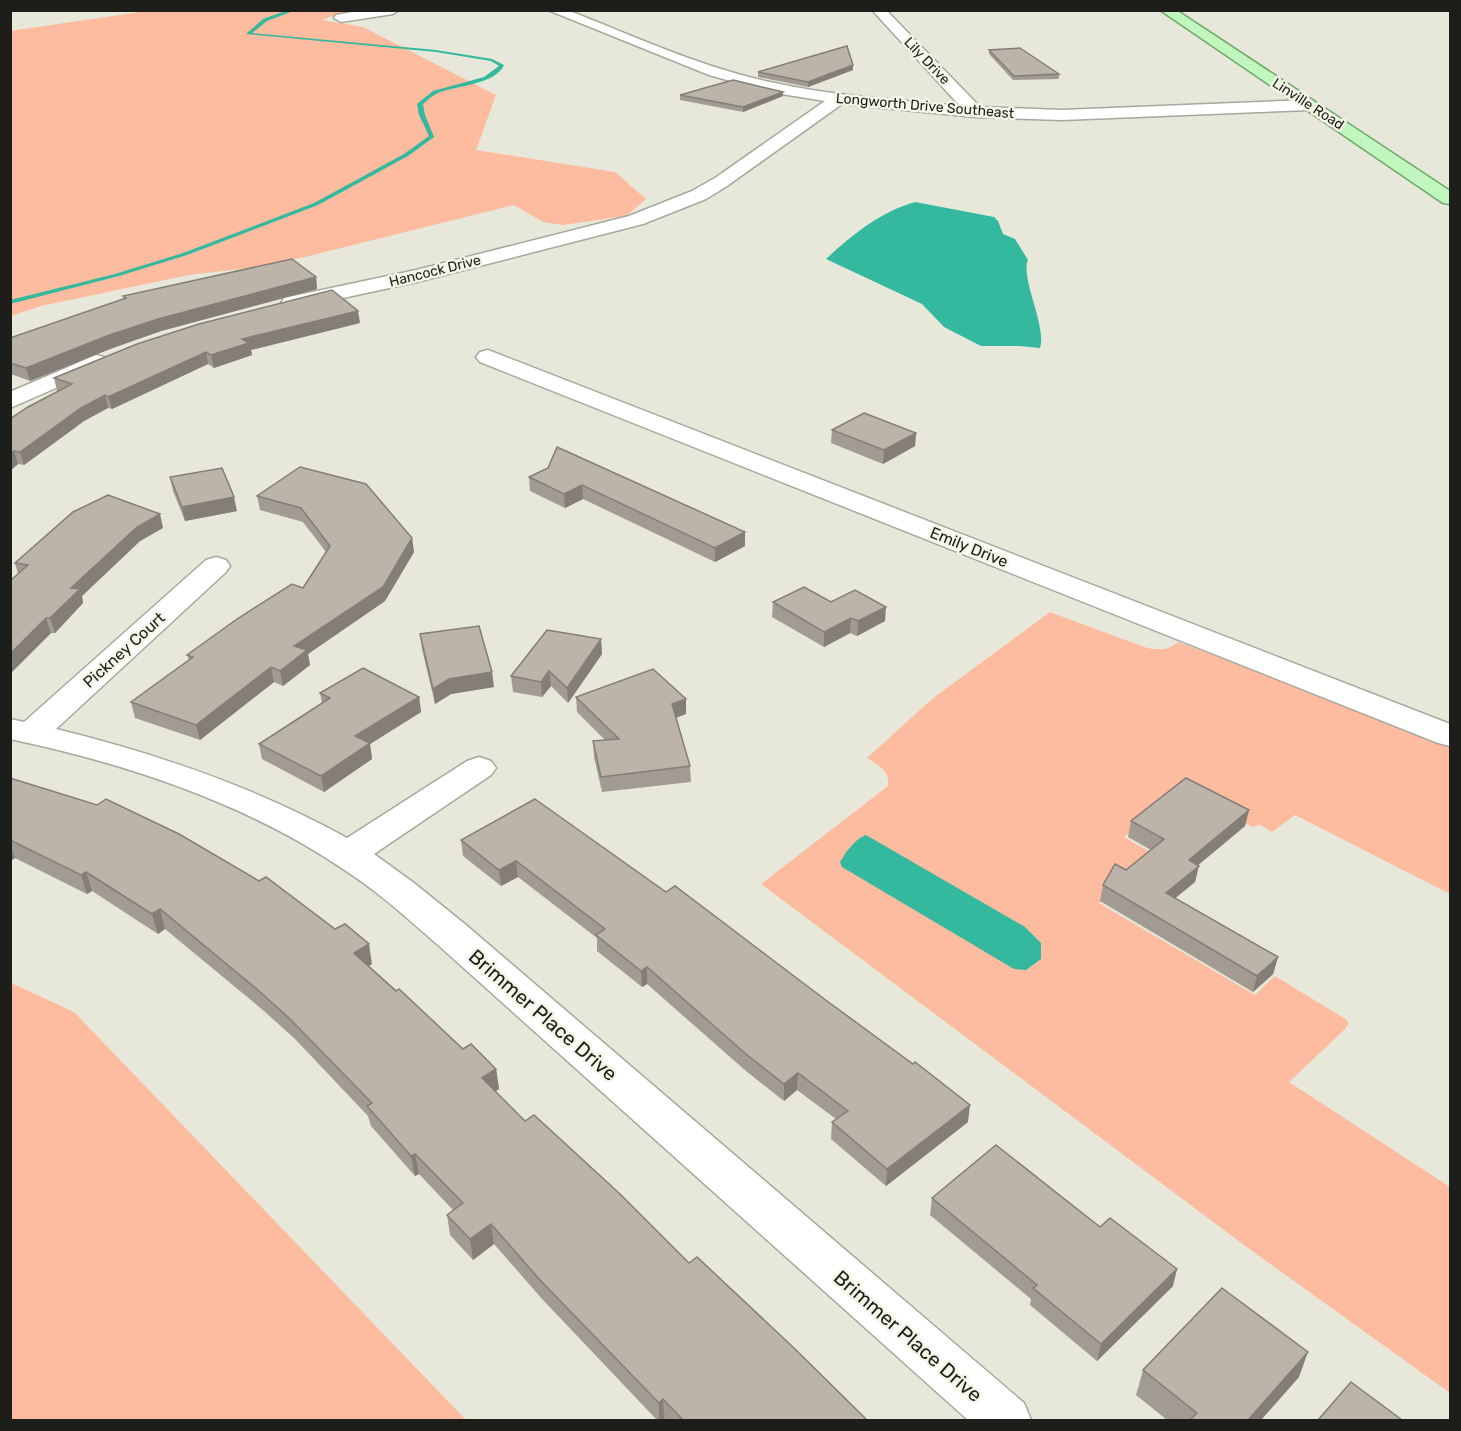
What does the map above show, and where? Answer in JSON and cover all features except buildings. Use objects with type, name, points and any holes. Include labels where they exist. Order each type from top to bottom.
[{"type":"main road","name":"Linville Road","points":[[1166,10],[1450,199]]},
{"type":"street","points":[[341,18],[393,10]]},
{"type":"street","name":"Longworth Drive Southeast","points":[[554,10],[714,72],[769,87],[839,99],[975,112],[1083,115],[1310,105]]},
{"type":"street","name":"Lily Drive","points":[[878,10],[975,112]]},
{"type":"street","name":"Hancock Drive","points":[[276,307],[417,276],[636,220],[699,195],[721,182],[839,99]]},
{"type":"street","points":[[10,401],[116,354]]},
{"type":"street","name":"Emily Drive","points":[[488,357],[1450,736]]},
{"type":"street","name":"Pickney Court","points":[[21,731],[216,566]]},
{"type":"street","name":"Brimmer Place Drive","points":[[21,731],[141,761],[212,786],[293,824],[347,855],[395,887],[452,934],[1005,1420]]},
{"type":"street","points":[[347,855],[478,768]]},
{"type":"shaded area","points":[[154,10],[346,11],[322,20],[363,27],[496,95],[476,150],[615,172],[646,199],[626,216],[563,225],[543,222],[514,205],[309,256],[257,267],[189,275],[41,306],[11,316],[10,31]]},
{"type":"shaded area","points":[[915,202],[994,217],[1003,234],[1015,239],[1028,260],[1027,278],[1040,328],[1040,348],[981,346],[944,327],[922,304],[826,259],[867,225],[902,206]]},
{"type":"shaded area","points":[[1050,612],[1147,648],[1163,649],[1178,642],[1450,745],[1450,894],[1295,815],[1272,832],[1260,825],[1253,827],[1182,790],[1124,837],[1157,856],[1099,903],[1255,995],[1275,976],[1347,1020],[1348,1025],[1344,1030],[1289,1082],[1450,1187],[1450,1393],[1248,1248],[761,884],[888,786],[885,772],[867,758],[932,699]]},
{"type":"shaded area","points":[[866,835],[1025,927],[1041,943],[1041,959],[1026,970],[1014,969],[842,867],[840,862],[848,850],[858,839]]},
{"type":"shaded area","points":[[11,983],[74,1012],[466,1420],[11,1420]]},
{"type":"waterway","points":[[10,302],[117,275],[185,254],[316,204],[406,155],[432,136],[422,115],[420,104],[435,92],[486,78],[502,65],[492,60],[436,51],[248,34],[265,20],[294,10]]}]
